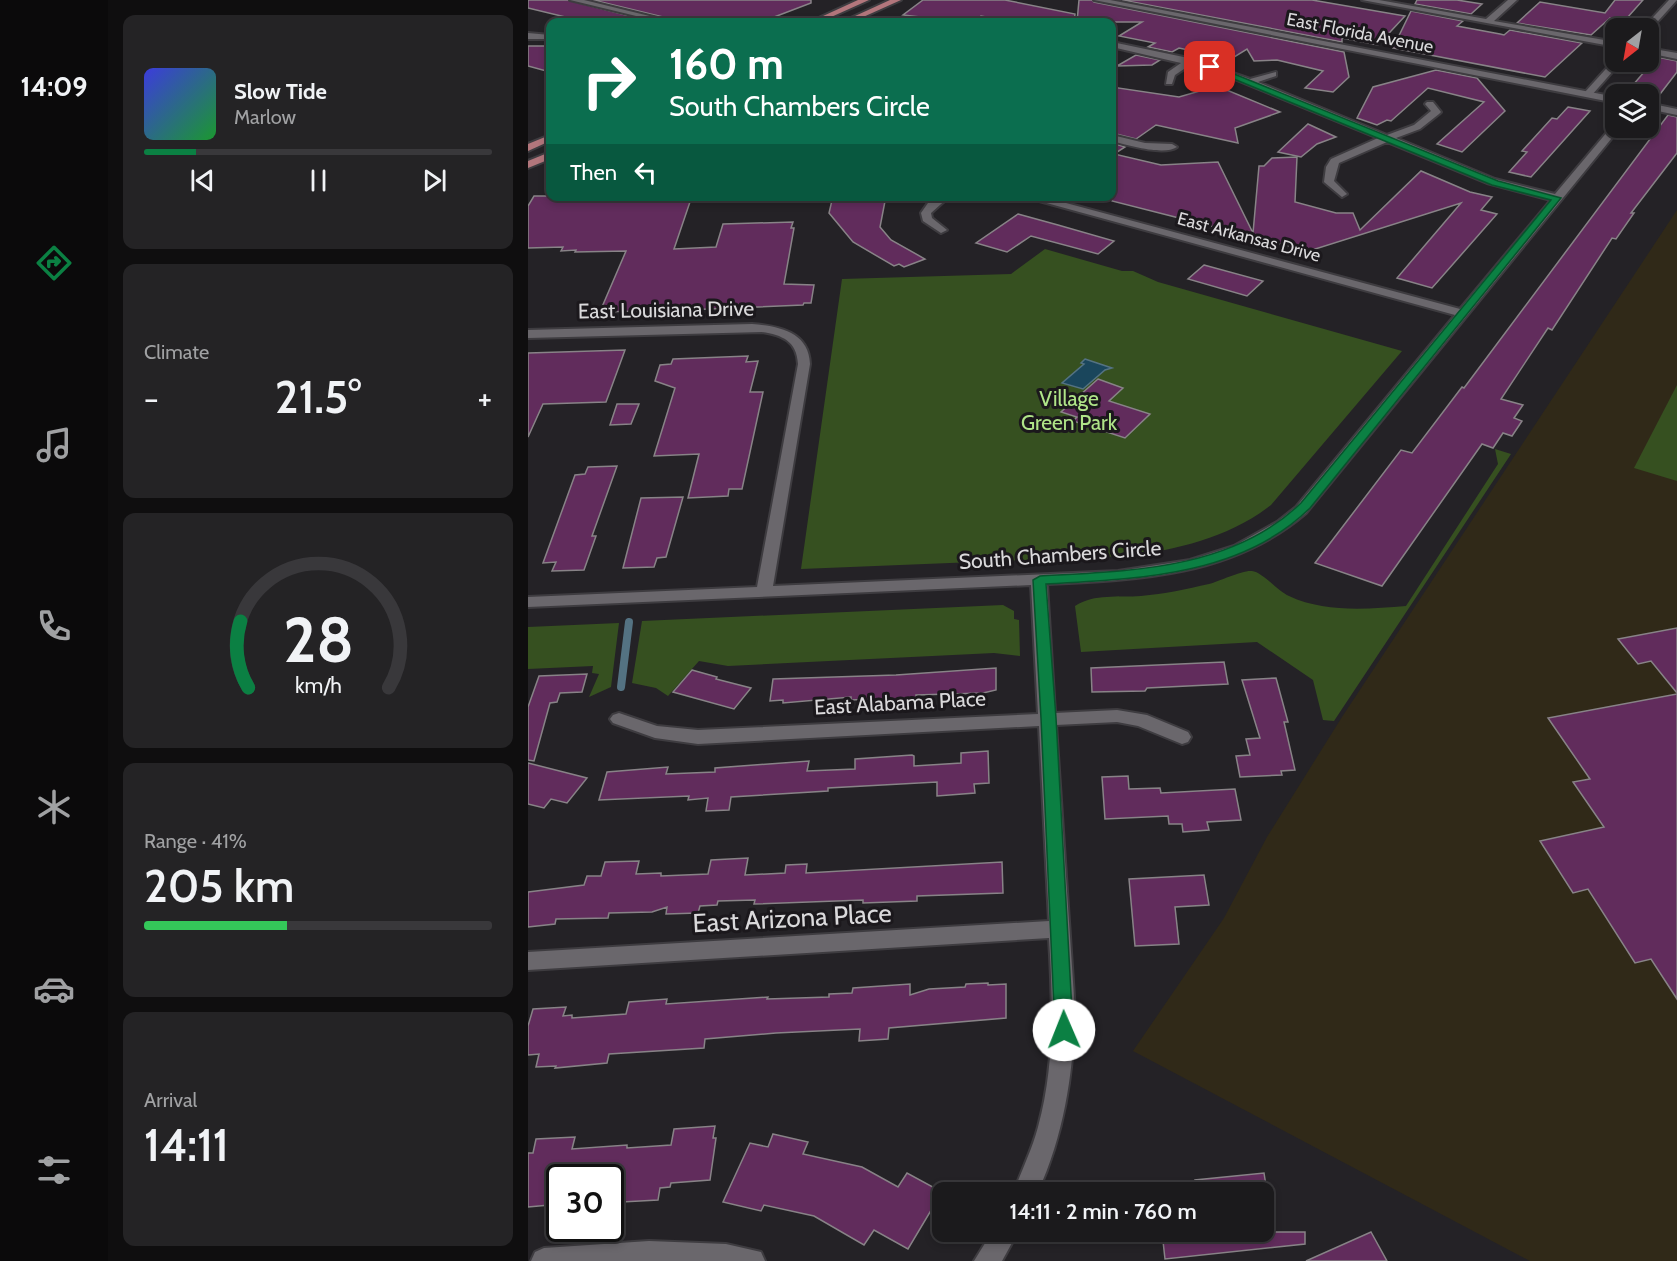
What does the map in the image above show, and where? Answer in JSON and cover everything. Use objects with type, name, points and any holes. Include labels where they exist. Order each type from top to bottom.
[{"type":"main road","points":[[823,18],[865,0]]},
{"type":"main road","points":[[855,18],[897,0]]},
{"type":"main road","points":[[528,148],[546,140]]},
{"type":"main road","points":[[528,165],[546,157]]},
{"type":"street","points":[[574,0],[653,18]]},
{"type":"street","name":"East Florida Avenue","points":[[1098,0],[1605,98]]},
{"type":"street","points":[[1366,0],[1605,43]]},
{"type":"street","points":[[1487,22],[1513,0]]},
{"type":"street","points":[[1656,18],[1673,0]]},
{"type":"street","points":[[528,36],[546,37]]},
{"type":"street","points":[[1116,46],[1190,61],[1249,82],[1499,184],[1557,198]]},
{"type":"street","points":[[1659,52],[1677,56]]},
{"type":"street","points":[[1169,82],[1173,72],[1190,61]]},
{"type":"street","points":[[1588,94],[1608,72]]},
{"type":"street","points":[[1249,82],[1273,74]]},
{"type":"street","points":[[1342,194],[1330,184],[1333,163],[1346,154],[1417,127],[1430,119],[1437,111],[1430,104]]},
{"type":"street","points":[[1659,108],[1677,112]]},
{"type":"street","name":"South Chambers Circle","points":[[528,602],[1125,576],[1174,569],[1224,555],[1277,530],[1306,505],[1607,138]]},
{"type":"street","points":[[1116,139],[1145,146],[1172,147]]},
{"type":"street","points":[[938,201],[926,213],[927,219],[941,230]]},
{"type":"street","name":"East Arkansas Drive","points":[[1045,201],[1463,313]]},
{"type":"street","name":"East Louisiana Drive","points":[[528,334],[753,328],[780,332],[798,341],[804,351],[804,364],[764,591]]},
{"type":"street","points":[[1030,1182],[1045,1146],[1056,1104],[1063,1064],[1064,1012],[1040,580]]},
{"type":"street","name":"East Alabama Place","points":[[620,719],[655,732],[698,737],[1124,716],[1147,722],[1182,737]]},
{"type":"street","name":"East Arizona Place","points":[[528,962],[1059,929]]},
{"type":"street","points":[[987,1261],[999,1242]]},
{"type":"street","points":[[544,1261],[661,1252],[705,1253],[752,1261]]},
{"type":"shaded area","points":[[1677,210],[1677,1261],[1530,1261],[1133,1051],[1224,918],[1267,837],[1342,717]]},
{"type":"green space","name":"Village Green Park","points":[[1045,249],[1122,271],[1133,271],[1158,282],[1402,351],[1271,505],[1221,534],[1184,546],[1127,556],[801,569],[842,279],[1011,274]]},
{"type":"green space","points":[[1677,385],[1677,481],[1634,468]]},
{"type":"green space","points":[[1495,449],[1511,454],[1334,721],[1323,720],[1313,680],[1257,642],[1081,652],[1075,606],[1083,602],[1107,597],[1141,596],[1175,591],[1209,584],[1248,571],[1256,572],[1289,596],[1317,605],[1347,608],[1406,606],[1498,464]]},
{"type":"green space","points":[[1003,605],[1014,611],[1014,619],[1019,620],[1020,656],[994,653],[728,666],[699,661],[668,696],[656,688],[632,683],[642,621]]},
{"type":"green space","points":[[619,623],[611,687],[589,697],[599,674],[592,673],[593,666],[528,669],[528,627]]},
{"type":"water","points":[[1085,359],[1112,368],[1105,370],[1083,389],[1062,383],[1084,364],[1081,363]]},
{"type":"building","points":[[528,0],[568,0],[638,18],[569,18],[528,8]]},
{"type":"building","points":[[593,0],[811,0],[811,3],[772,18],[667,18]]},
{"type":"building","points":[[923,0],[1005,0],[1075,14],[1074,18],[981,16],[978,18],[929,18],[903,15]]},
{"type":"building","points":[[1079,0],[1092,0],[1344,52],[1349,77],[1333,92],[1305,88],[1323,71],[1277,60],[1254,61],[1247,49],[1231,59],[1179,48],[1172,52],[1148,47],[1155,43],[1119,36],[1142,22],[1116,22],[1116,18],[1077,18]]},
{"type":"building","points":[[1122,0],[1312,0],[1405,16],[1378,45],[1342,38],[1342,42]]},
{"type":"building","points":[[1417,0],[1457,0],[1482,4],[1471,14],[1415,4]]},
{"type":"building","points":[[1615,0],[1643,0],[1627,18],[1605,18],[1605,22],[1591,35],[1517,23],[1540,2],[1605,13]]},
{"type":"building","points":[[1411,11],[1463,21],[1457,26],[1504,35],[1510,30],[1582,43],[1545,77],[1393,48]]},
{"type":"building","points":[[528,46],[546,46],[546,71],[528,66]]},
{"type":"building","points":[[1136,55],[1160,60],[1152,65],[1117,66]]},
{"type":"building","points":[[1659,57],[1677,61],[1677,72],[1659,95],[1659,84],[1634,84],[1644,72],[1659,72]]},
{"type":"building","points":[[1436,70],[1477,78],[1505,111],[1462,152],[1437,144],[1484,102],[1428,88],[1391,121],[1387,120],[1377,125],[1357,118],[1373,87]]},
{"type":"building","points":[[1217,86],[1280,112],[1235,128],[1238,143],[1156,125],[1136,139],[1116,134],[1116,88],[1179,97]]},
{"type":"building","points":[[1568,107],[1590,111],[1531,177],[1509,172],[1527,152],[1522,151],[1552,118],[1557,119]]},
{"type":"building","points":[[1668,115],[1677,117],[1677,153],[1631,213],[1634,213],[1616,239],[1612,238],[1552,330],[1548,328],[1501,399],[1523,405],[1514,418],[1522,421],[1512,436],[1503,433],[1493,448],[1482,444],[1382,586],[1315,563],[1401,450],[1412,453],[1462,387],[1464,388],[1651,138],[1659,138],[1659,127]]},
{"type":"building","points":[[1308,124],[1336,137],[1317,144],[1301,157],[1278,152]]},
{"type":"building","points":[[1116,144],[1125,147],[1116,153]]},
{"type":"building","points":[[1116,154],[1161,165],[1218,162],[1253,233],[1259,166],[1264,166],[1272,158],[1297,157],[1295,202],[1336,213],[1353,213],[1360,230],[1421,171],[1470,192],[1492,197],[1481,210],[1497,214],[1432,288],[1397,278],[1461,203],[1309,251],[1112,201],[1116,201]]},
{"type":"building","points":[[534,196],[546,196],[546,201],[690,201],[674,249],[716,247],[723,224],[793,222],[791,228],[794,228],[784,284],[814,285],[811,303],[602,312],[604,307],[602,307],[626,251],[575,252],[576,250],[561,251],[563,247],[528,248],[528,206]]},
{"type":"building","points":[[832,201],[885,201],[880,227],[891,240],[925,259],[904,267],[899,264],[894,266],[853,242],[829,213]]},
{"type":"building","points":[[1018,214],[1114,241],[1098,254],[1031,236],[1007,252],[976,243]]},
{"type":"building","points":[[1204,265],[1263,281],[1247,296],[1188,279]]},
{"type":"building","points":[[625,350],[606,402],[543,404],[528,437],[528,353]]},
{"type":"building","points":[[748,356],[746,362],[758,361],[750,392],[763,392],[742,489],[729,489],[728,496],[688,498],[699,454],[654,456],[675,388],[655,381],[660,365],[671,364],[673,359]]},
{"type":"building","points":[[1098,379],[1123,388],[1109,401],[1150,414],[1125,438],[1073,421],[1077,417],[1061,412]]},
{"type":"building","points":[[617,404],[639,404],[631,424],[610,425]]},
{"type":"building","points":[[617,466],[592,536],[596,536],[584,570],[552,571],[556,562],[543,563],[575,475],[585,474],[588,467]]},
{"type":"building","points":[[683,497],[666,557],[657,558],[654,567],[623,568],[641,498]]},
{"type":"building","points":[[1677,628],[1677,693],[1651,661],[1638,664],[1618,639]]},
{"type":"building","points":[[1224,662],[1228,684],[1147,688],[1145,691],[1092,692],[1091,668]]},
{"type":"building","points":[[996,668],[996,690],[983,693],[916,695],[916,701],[870,702],[871,699],[851,700],[851,697],[783,703],[783,700],[770,701],[773,679],[896,675]]},
{"type":"building","points":[[692,670],[751,688],[734,709],[673,692]]},
{"type":"building","points":[[587,674],[582,692],[560,693],[557,702],[550,703],[534,761],[528,760],[528,707],[539,676]]},
{"type":"building","points":[[1276,678],[1288,722],[1284,722],[1295,770],[1281,771],[1282,775],[1240,777],[1236,756],[1250,755],[1246,739],[1260,738],[1242,680]]},
{"type":"building","points":[[1677,694],[1677,999],[1651,959],[1635,963],[1588,889],[1573,893],[1540,841],[1604,827],[1573,782],[1590,779],[1548,718]]},
{"type":"building","points":[[988,751],[989,783],[974,784],[975,793],[937,796],[937,782],[828,788],[828,791],[731,797],[729,810],[706,811],[708,798],[688,800],[689,796],[599,800],[607,772],[668,767],[666,774],[715,772],[715,768],[809,761],[807,771],[855,769],[855,759],[912,755],[914,766],[961,763],[961,753]]},
{"type":"building","points":[[528,763],[587,778],[567,803],[551,799],[544,808],[528,804]]},
{"type":"building","points":[[1128,776],[1129,789],[1160,788],[1161,793],[1235,789],[1241,820],[1207,822],[1209,830],[1183,832],[1182,824],[1169,824],[1168,816],[1105,819],[1102,777]]},
{"type":"building","points":[[748,858],[745,875],[785,873],[786,865],[807,864],[806,873],[1002,862],[1003,893],[917,896],[917,901],[863,903],[863,900],[754,904],[755,900],[718,901],[717,905],[700,906],[698,913],[666,914],[667,907],[652,912],[609,913],[608,918],[556,919],[555,924],[528,927],[528,892],[584,885],[587,876],[601,876],[605,862],[639,861],[636,874],[661,873],[661,876],[708,874],[711,860]]},
{"type":"building","points":[[1204,875],[1209,905],[1175,907],[1179,944],[1135,946],[1129,879]]},
{"type":"building","points":[[988,983],[988,985],[1006,984],[1006,1018],[889,1028],[888,1039],[859,1041],[860,1029],[705,1039],[704,1048],[609,1054],[607,1063],[555,1068],[556,1066],[536,1067],[539,1054],[528,1055],[528,1026],[533,1009],[566,1007],[563,1016],[572,1015],[572,1018],[626,1014],[629,1002],[667,999],[666,1004],[768,997],[767,999],[829,997],[829,994],[852,993],[853,988],[910,984],[910,995],[929,989]]},
{"type":"building","points":[[715,1126],[713,1138],[716,1138],[710,1180],[671,1183],[670,1187],[660,1188],[658,1200],[624,1202],[624,1164],[546,1164],[546,1205],[528,1207],[528,1153],[533,1153],[536,1139],[575,1137],[572,1149],[671,1145],[674,1129]]},
{"type":"building","points":[[773,1134],[808,1142],[803,1154],[862,1167],[898,1187],[907,1173],[932,1187],[932,1209],[908,1249],[874,1230],[864,1245],[814,1216],[764,1205],[761,1211],[723,1202],[750,1143],[768,1147]]},
{"type":"building","points":[[1264,1173],[1265,1182],[1195,1182],[1195,1180]]},
{"type":"building","points":[[1274,1232],[1305,1232],[1305,1244],[1165,1259],[1163,1242],[1274,1242]]},
{"type":"building","points":[[1371,1232],[1387,1261],[1306,1261]]},
{"type":"waterway","points":[[766,15],[780,18]]},
{"type":"waterway","points":[[621,687],[629,622]]},
{"type":"route","points":[[1064,1030],[1040,580],[1132,575],[1180,568],[1232,552],[1264,537],[1290,521],[1306,505],[1557,198],[1495,183],[1210,67]]}]
